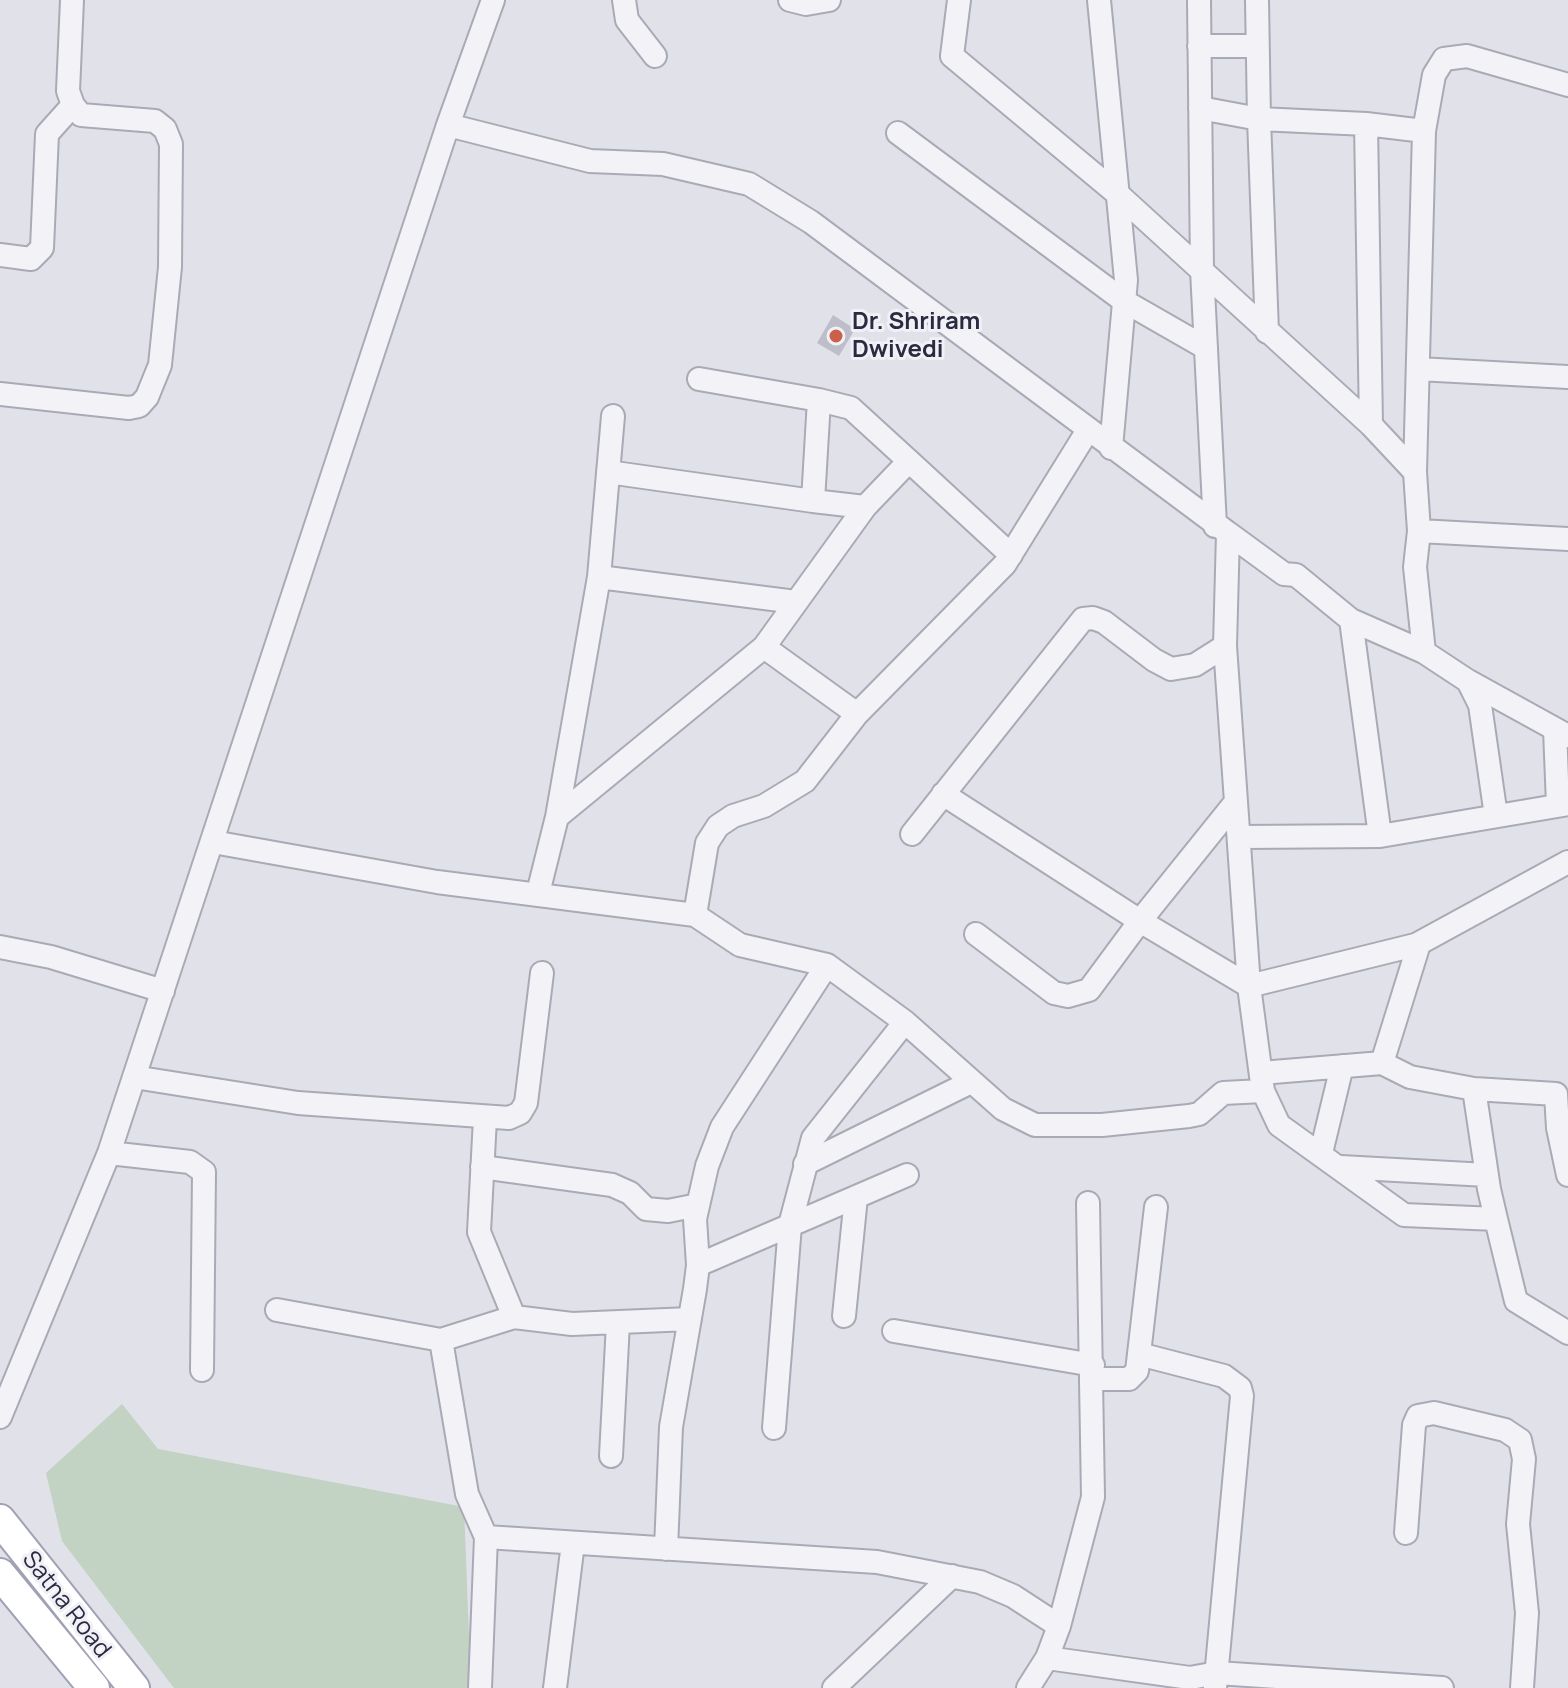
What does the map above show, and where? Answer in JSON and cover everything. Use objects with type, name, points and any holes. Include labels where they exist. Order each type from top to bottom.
[{"type":"main road","name":"Satna Road","points":[[0,1520],[134,1688]]},
{"type":"main road","points":[[0,1574],[94,1688]]},
{"type":"street","points":[[0,394],[139,406],[153,386],[160,365],[170,267],[171,144],[165,129],[155,121],[81,115],[73,105],[68,91],[72,0]]},
{"type":"street","points":[[0,1417],[109,1153],[448,125],[493,0]]},
{"type":"street","points":[[624,0],[627,20],[655,56]]},
{"type":"street","points":[[790,0],[806,4],[829,0]]},
{"type":"street","points":[[959,0],[952,56],[1120,196],[1371,425],[1415,472]]},
{"type":"street","points":[[1099,0],[1120,196],[1124,301],[1111,448]]},
{"type":"street","points":[[1192,0],[1199,0],[1202,270],[1222,530],[1225,646],[1235,803],[1249,986],[1262,1082],[1279,1125],[1404,1215],[1496,1219]]},
{"type":"street","points":[[1257,0],[1267,332]]},
{"type":"street","points":[[1199,46],[1257,46]]},
{"type":"street","points":[[1424,652],[1415,567],[1419,531],[1415,472],[1424,131],[1434,75],[1444,59],[1467,56],[1568,85]]},
{"type":"street","points":[[0,255],[31,259],[42,248],[47,134],[73,105]]},
{"type":"street","points":[[1200,108],[1259,119],[1366,124],[1424,131]]},
{"type":"street","points":[[1366,124],[1371,425]]},
{"type":"street","points":[[448,125],[590,161],[663,164],[749,184],[811,222],[1222,530],[1284,574],[1296,575],[1351,620],[1424,652],[1468,681],[1562,732],[1563,804],[1380,836],[1240,837]]},
{"type":"street","points":[[898,133],[1124,301],[1206,348]]},
{"type":"street","points":[[1418,369],[1568,377]]},
{"type":"street","points":[[699,379],[851,408],[1011,555]]},
{"type":"street","points":[[813,501],[819,400]]},
{"type":"street","points":[[538,893],[557,817],[599,577],[613,416]]},
{"type":"street","points":[[695,915],[707,843],[718,826],[733,816],[764,806],[805,781],[857,714],[1011,555],[1088,430]]},
{"type":"street","points":[[557,817],[764,647],[865,507],[909,461]]},
{"type":"street","points":[[608,472],[865,507]]},
{"type":"street","points":[[1419,531],[1568,539]]},
{"type":"street","points":[[599,577],[796,602]]},
{"type":"street","points":[[912,834],[1083,619],[1093,618],[1104,622],[1171,669],[1195,665],[1225,646]]},
{"type":"street","points":[[1351,620],[1380,836]]},
{"type":"street","points":[[764,647],[857,714]]},
{"type":"street","points":[[1468,681],[1480,705],[1496,816]]},
{"type":"street","points":[[943,794],[1140,921],[1249,986],[1419,944],[1382,1063]]},
{"type":"street","points":[[976,934],[1037,983],[1068,996],[1089,990],[1235,803]]},
{"type":"street","points":[[213,842],[437,882],[695,915],[740,945],[827,965],[905,1022],[971,1082],[1019,1119],[1055,1127],[1189,1116],[1199,1114],[1223,1093],[1262,1082],[1342,1066],[1382,1063],[1410,1077],[1474,1089],[1556,1094],[1568,1175]]},
{"type":"street","points":[[1414,946],[1568,862]]},
{"type":"street","points":[[0,947],[51,957],[163,991]]},
{"type":"street","points":[[666,1549],[671,1427],[698,1265],[695,1219],[707,1166],[722,1127],[827,965]]},
{"type":"street","points":[[134,1077],[298,1103],[509,1118],[520,1113],[526,1103],[542,973]]},
{"type":"street","points":[[774,1428],[790,1225],[813,1138],[826,1117],[905,1022]]},
{"type":"street","points":[[1321,1153],[1342,1066]]},
{"type":"street","points":[[805,1164],[971,1082]]},
{"type":"street","points":[[1474,1089],[1487,1175],[1516,1301],[1568,1333]]},
{"type":"street","points":[[485,1118],[479,1215],[482,1245],[514,1317]]},
{"type":"street","points":[[109,1153],[190,1162],[204,1172],[202,1370]]},
{"type":"street","points":[[482,1167],[612,1185],[630,1193],[646,1209],[668,1211],[698,1205]]},
{"type":"street","points":[[1341,1167],[1487,1175]]},
{"type":"street","points":[[698,1265],[907,1175]]},
{"type":"street","points":[[844,1316],[856,1197]]},
{"type":"street","points":[[1028,1688],[1047,1658],[1059,1626],[1093,1497],[1088,1203]]},
{"type":"street","points":[[894,1331],[1132,1378],[1137,1371],[1156,1207]]},
{"type":"street","points":[[277,1310],[441,1340],[514,1317],[572,1324],[690,1319]]},
{"type":"street","points":[[611,1456],[618,1323]]},
{"type":"street","points":[[441,1340],[467,1494],[486,1537],[480,1688]]},
{"type":"street","points":[[1139,1354],[1224,1376],[1240,1388],[1242,1396],[1207,1682]]},
{"type":"street","points":[[1406,1533],[1414,1425],[1418,1416],[1434,1413],[1505,1430],[1520,1440],[1524,1459],[1518,1524],[1527,1613],[1522,1688]]},
{"type":"street","points":[[486,1537],[877,1562],[952,1576],[1013,1596],[1059,1626]]},
{"type":"street","points":[[555,1688],[573,1543]]},
{"type":"street","points":[[834,1688],[952,1576]]},
{"type":"street","points":[[1047,1658],[1121,1678],[1442,1688]]},
{"type":"green space","points":[[122,1404],[158,1449],[464,1507],[471,1688],[174,1688],[62,1541],[46,1473]]},
{"type":"building","name":"Dr. Shriram Dwivedi","points":[[833,315],[855,329],[839,356],[817,343]]},
{"type":"place","name":"Dr. Shriram Dwivedi","points":[[836,336]]}]
